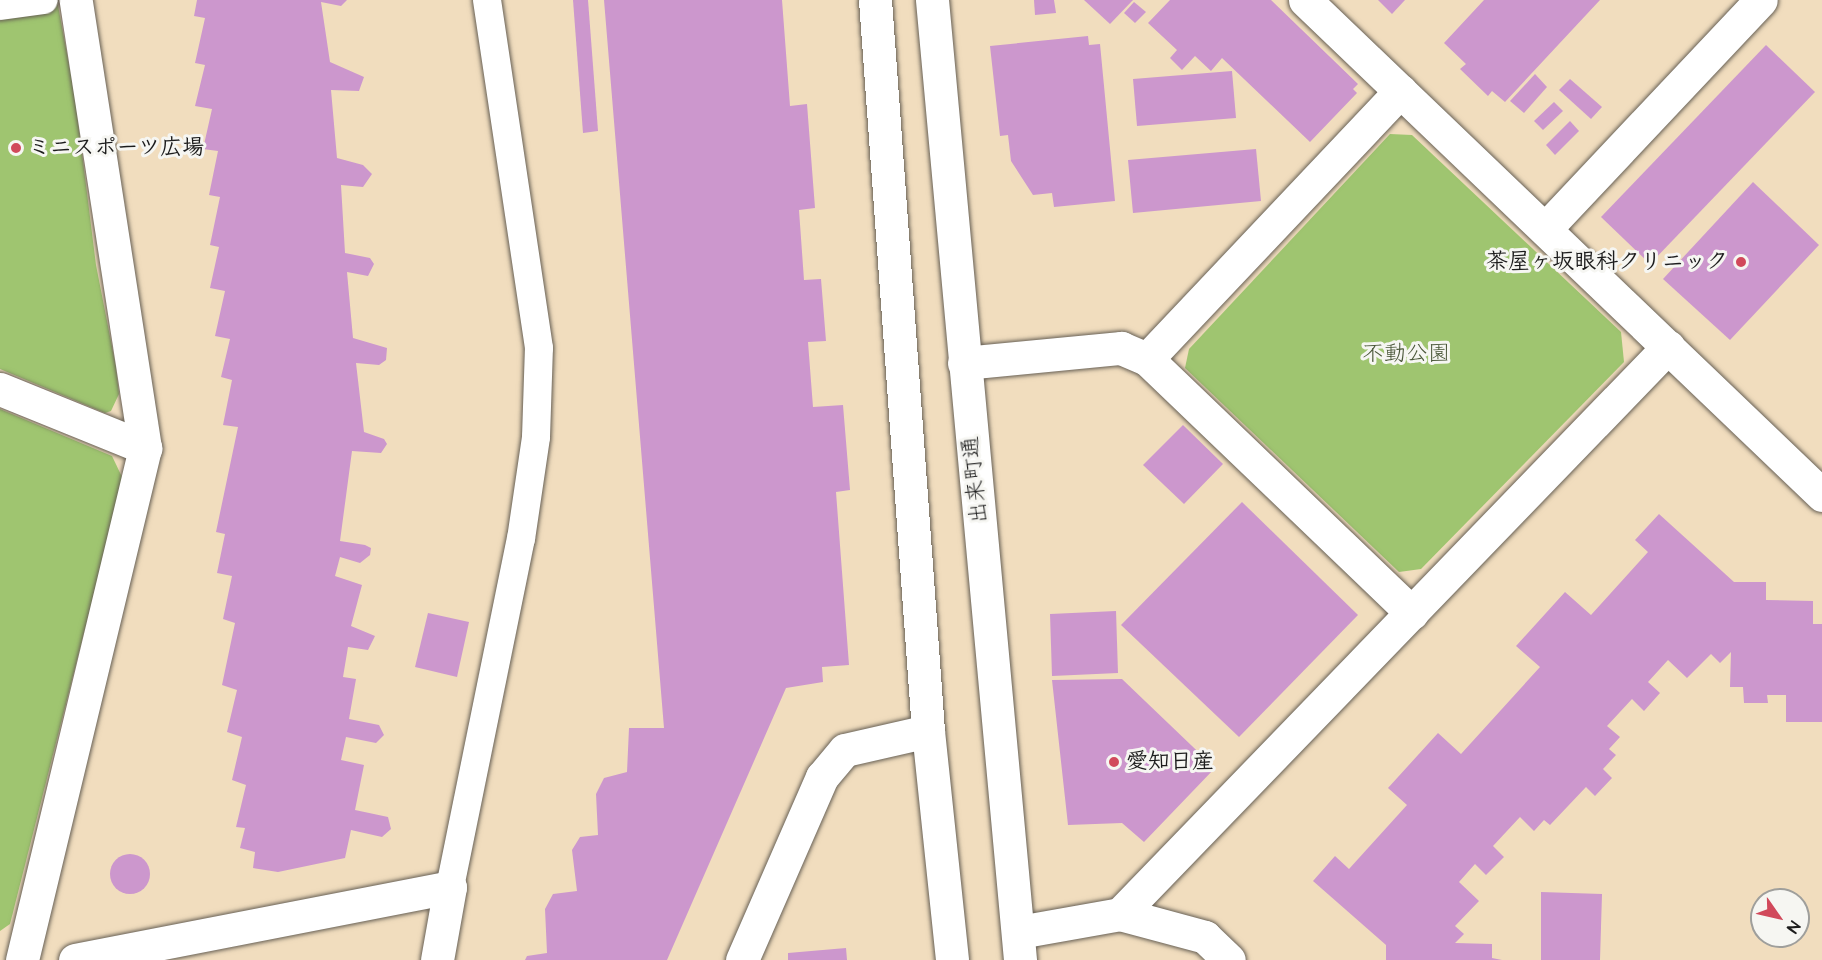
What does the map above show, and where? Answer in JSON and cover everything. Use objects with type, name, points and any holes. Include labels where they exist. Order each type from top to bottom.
[{"type":"street","points":[[22,960],[144,448],[76,0]]},
{"type":"street","points":[[875,0],[928,731],[952,960]]},
{"type":"street","name":"出来町通","points":[[932,0],[1020,946]]},
{"type":"street","points":[[1305,0],[1546,228],[1822,495]]},
{"type":"street","points":[[1546,228],[1761,0]]},
{"type":"street","points":[[1147,359],[1400,91]]},
{"type":"street","points":[[1020,946],[1120,914],[1668,347]]},
{"type":"street","points":[[964,363],[1121,348],[1147,359],[1412,613]]},
{"type":"street","points":[[0,389],[144,448]]},
{"type":"street","points":[[742,960],[822,777],[845,750],[928,731]]},
{"type":"street","points":[[75,960],[109,956],[450,887],[437,960]]},
{"type":"street","points":[[1120,914],[1205,937],[1229,960]]},
{"type":"lane","points":[[0,6],[44,0]]},
{"type":"lane","points":[[450,887],[520,539],[536,437],[539,348],[531,277],[487,0]]},
{"type":"green space","points":[[0,0],[57,0],[75,97],[96,265],[116,367],[119,394],[111,411],[105,413],[0,369]]},
{"type":"green space","name":"不動公園","points":[[1390,134],[1412,135],[1621,332],[1624,362],[1421,569],[1399,572],[1185,368],[1189,349]]},
{"type":"green space","points":[[0,409],[112,456],[123,479],[10,924],[0,931]]},
{"type":"building","points":[[197,0],[347,0],[341,6],[321,2],[330,62],[364,77],[359,91],[331,90],[337,158],[363,165],[372,174],[363,187],[341,185],[345,253],[370,258],[374,264],[368,276],[347,272],[353,338],[387,348],[386,360],[379,365],[356,363],[364,432],[384,439],[387,444],[381,453],[352,451],[340,541],[371,548],[370,555],[360,563],[340,557],[335,576],[362,585],[351,626],[375,636],[368,650],[348,647],[343,677],[356,679],[349,719],[379,725],[384,735],[376,743],[346,737],[341,760],[364,765],[355,810],[388,817],[391,829],[382,837],[351,830],[345,858],[278,872],[253,868],[255,852],[240,848],[245,828],[236,827],[246,785],[232,780],[242,737],[227,732],[237,690],[222,685],[235,623],[223,619],[232,576],[217,573],[225,534],[216,532],[238,427],[223,425],[232,380],[221,377],[230,339],[215,336],[225,291],[210,288],[219,247],[210,245],[220,197],[209,195],[218,151],[203,149],[212,109],[195,106],[205,65],[195,63],[205,18],[194,16]]},
{"type":"building","points":[[573,0],[588,0],[598,131],[583,133]]},
{"type":"building","points":[[604,0],[782,0],[790,106],[807,104],[815,208],[799,210],[804,280],[821,279],[826,341],[808,342],[813,407],[843,405],[850,490],[836,492],[849,665],[822,667],[823,682],[786,688],[667,960],[525,960],[527,956],[547,953],[545,909],[553,894],[577,891],[572,850],[580,837],[598,835],[596,794],[604,778],[627,772],[629,728],[664,728]]},
{"type":"building","points":[[1034,0],[1054,0],[1056,13],[1035,15]]},
{"type":"building","points":[[1084,0],[1133,0],[1110,24]]},
{"type":"building","points":[[1170,0],[1271,0],[1358,84],[1353,89],[1357,93],[1310,142],[1222,58],[1211,71],[1195,56],[1182,70],[1170,58],[1177,50],[1148,23]]},
{"type":"building","points":[[1378,0],[1405,0],[1392,14]]},
{"type":"building","points":[[1484,0],[1600,0],[1505,102],[1492,91],[1488,96],[1460,69],[1466,64],[1444,43]]},
{"type":"building","points":[[1134,2],[1146,12],[1135,23],[1124,13]]},
{"type":"building","points":[[1088,36],[1089,45],[1100,44],[1115,201],[1054,207],[1052,193],[1033,195],[1011,161],[1008,135],[1000,136],[990,46]]},
{"type":"building","points":[[1766,45],[1815,92],[1650,264],[1601,217]]},
{"type":"building","points":[[1232,71],[1236,118],[1137,126],[1133,79]]},
{"type":"building","points":[[1535,74],[1547,87],[1524,113],[1510,101]]},
{"type":"building","points":[[1570,79],[1602,107],[1591,119],[1559,90]]},
{"type":"building","points":[[1554,102],[1563,111],[1543,130],[1534,121]]},
{"type":"building","points":[[1570,121],[1579,131],[1555,155],[1546,145]]},
{"type":"building","points":[[1256,149],[1261,201],[1133,213],[1128,160]]},
{"type":"building","name":"茶屋ヶ坂眼科クリニック","points":[[1753,182],[1819,245],[1730,340],[1663,279]]},
{"type":"building","points":[[1183,425],[1223,464],[1184,504],[1143,465]]},
{"type":"building","points":[[1242,502],[1358,615],[1239,737],[1121,625]]},
{"type":"building","points":[[1659,514],[1734,582],[1766,582],[1766,600],[1813,601],[1813,624],[1822,624],[1822,722],[1786,722],[1786,695],[1767,695],[1768,703],[1744,703],[1743,687],[1730,687],[1731,652],[1720,663],[1711,654],[1687,678],[1668,660],[1648,682],[1660,693],[1644,711],[1632,699],[1607,726],[1620,737],[1609,749],[1616,755],[1603,769],[1612,778],[1595,796],[1586,787],[1550,825],[1544,820],[1534,831],[1520,817],[1493,846],[1504,857],[1486,875],[1475,864],[1459,882],[1479,901],[1455,926],[1464,934],[1455,943],[1492,944],[1492,958],[1502,960],[1386,960],[1386,945],[1313,881],[1335,856],[1349,869],[1407,805],[1388,788],[1438,733],[1461,754],[1540,667],[1516,646],[1565,592],[1591,615],[1648,552],[1635,540]]},
{"type":"building","points":[[1116,611],[1118,673],[1052,676],[1050,614]]},
{"type":"building","points":[[428,613],[469,622],[457,677],[415,667]]},
{"type":"building","points":[[1122,679],[1215,768],[1144,842],[1122,823],[1068,825],[1052,680]]},
{"type":"building","points":[[130,854],[144,860],[150,874],[144,888],[130,894],[116,888],[110,874],[116,860]]},
{"type":"building","points":[[1541,892],[1602,894],[1600,960],[1541,960]]},
{"type":"building","points":[[846,948],[847,960],[788,960],[788,953]]},
{"type":"place","name":"ミニスポーツ広場","points":[[16,148]]},
{"type":"place","name":"茶屋ヶ坂眼科クリニック","points":[[1741,262]]},
{"type":"place","name":"愛知日産","points":[[1114,762]]}]
